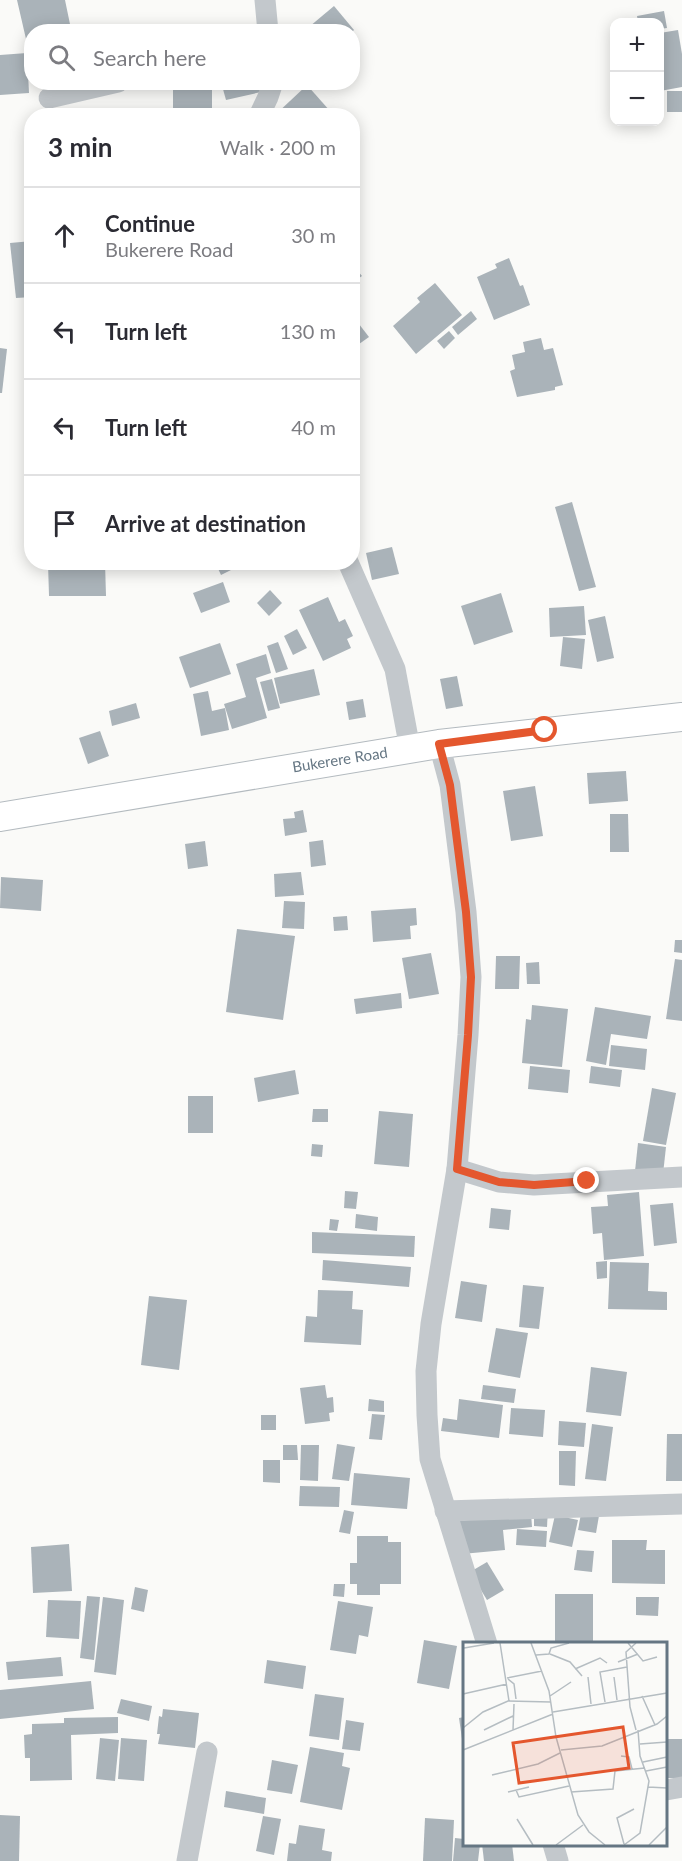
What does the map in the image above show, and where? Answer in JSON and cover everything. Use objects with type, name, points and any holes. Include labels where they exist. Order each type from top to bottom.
[{"type":"main road","name":"Bukerere Road","points":[[0,817],[439,744],[545,730],[682,717]]},
{"type":"street","points":[[265,0],[267,24]]},
{"type":"street","points":[[49,98],[84,90]]},
{"type":"street","points":[[262,108],[270,90]]},
{"type":"street","points":[[352,570],[395,669],[410,749]]},
{"type":"street","points":[[439,744],[450,785],[466,912],[471,977],[457,1169],[431,1324],[426,1371],[430,1459],[486,1642]]},
{"type":"street","points":[[457,1169],[499,1182],[534,1185],[682,1177]]},
{"type":"street","points":[[445,1510],[682,1504]]},
{"type":"street","points":[[187,1861],[207,1752]]},
{"type":"street","points":[[667,1790],[682,1787]]},
{"type":"street","points":[[553,1846],[558,1861]]},
{"type":"building","points":[[17,0],[65,0],[70,24],[24,24],[24,30]]},
{"type":"building","points":[[334,6],[349,24],[313,24]]},
{"type":"building","points":[[664,11],[667,28],[664,28],[664,18],[637,18],[637,16]]},
{"type":"building","points":[[678,30],[682,54],[682,87],[664,90],[664,72],[664,32]]},
{"type":"building","points":[[24,53],[24,90],[29,90],[29,93],[0,95],[0,55]]},
{"type":"building","points":[[173,90],[212,90],[212,108],[173,108]]},
{"type":"building","points":[[223,90],[260,90],[261,92],[226,100]]},
{"type":"building","points":[[302,90],[311,90],[327,108],[283,108]]},
{"type":"building","points":[[667,91],[682,91],[682,112],[667,112]]},
{"type":"building","points":[[24,242],[24,298],[16,298],[10,243]]},
{"type":"building","points":[[509,258],[530,305],[494,320],[477,277],[497,268],[495,264]]},
{"type":"building","points":[[435,283],[462,315],[416,354],[393,326],[420,302],[417,298]]},
{"type":"building","points":[[471,311],[477,319],[458,335],[452,327]]},
{"type":"building","points":[[360,325],[369,337],[360,343]]},
{"type":"building","points":[[449,331],[455,338],[444,349],[437,341]]},
{"type":"building","points":[[541,338],[544,350],[553,348],[563,385],[555,387],[555,390],[517,397],[510,371],[515,369],[512,355],[525,352],[523,342]]},
{"type":"building","points":[[0,348],[7,349],[2,393],[0,393]]},
{"type":"building","points":[[572,502],[596,587],[579,591],[555,507]]},
{"type":"building","points":[[392,547],[399,574],[372,580],[366,553]]},
{"type":"building","points":[[48,570],[105,570],[106,596],[49,596]]},
{"type":"building","points":[[219,570],[231,570],[221,575]]},
{"type":"building","points":[[223,582],[230,602],[201,613],[193,593]]},
{"type":"building","points":[[270,590],[282,603],[269,616],[257,603]]},
{"type":"building","points":[[501,593],[513,632],[474,645],[461,606]]},
{"type":"building","points":[[328,597],[339,622],[345,619],[353,636],[347,639],[351,648],[323,661],[299,610]]},
{"type":"building","points":[[584,606],[586,635],[550,637],[549,608]]},
{"type":"building","points":[[605,616],[614,658],[597,662],[588,620]]},
{"type":"building","points":[[297,629],[307,648],[293,655],[284,636]]},
{"type":"building","points":[[563,637],[585,639],[582,669],[560,666]]},
{"type":"building","points":[[278,642],[288,669],[276,673],[267,646]]},
{"type":"building","points":[[220,643],[231,674],[190,688],[179,657]]},
{"type":"building","points":[[266,654],[271,673],[256,678],[267,718],[232,729],[224,704],[246,697],[236,664]]},
{"type":"building","points":[[314,669],[320,695],[280,704],[274,678]]},
{"type":"building","points":[[457,676],[463,706],[446,709],[440,679]]},
{"type":"building","points":[[272,679],[280,708],[268,711],[260,682]]},
{"type":"building","points":[[208,691],[212,711],[225,708],[229,730],[201,736],[193,694]]},
{"type":"building","points":[[363,699],[366,717],[349,720],[346,702]]},
{"type":"building","points":[[136,703],[140,718],[112,726],[109,711]]},
{"type":"building","points":[[100,731],[109,756],[88,764],[79,738]]},
{"type":"building","points":[[626,771],[628,801],[589,804],[587,773]]},
{"type":"building","points":[[535,786],[543,836],[511,841],[503,791]]},
{"type":"building","points":[[303,810],[307,832],[285,836],[283,819],[295,818],[294,812]]},
{"type":"building","points":[[610,814],[628,814],[629,852],[610,852]]},
{"type":"building","points":[[323,840],[326,865],[311,867],[309,842]]},
{"type":"building","points":[[205,841],[208,866],[188,869],[185,844]]},
{"type":"building","points":[[301,872],[304,895],[275,897],[274,874]]},
{"type":"building","points":[[1,877],[43,880],[41,911],[0,908]]},
{"type":"building","points":[[284,901],[305,902],[304,929],[282,928]]},
{"type":"building","points":[[416,908],[417,925],[410,926],[411,939],[373,942],[371,911]]},
{"type":"building","points":[[347,916],[348,930],[334,931],[333,917]]},
{"type":"building","points":[[237,929],[295,936],[283,1020],[226,1012]]},
{"type":"building","points":[[675,940],[682,940],[682,953],[674,952]]},
{"type":"building","points":[[431,953],[439,994],[409,999],[402,958]]},
{"type":"building","points":[[496,956],[520,956],[519,989],[495,989]]},
{"type":"building","points":[[675,959],[682,960],[682,1021],[666,1019]]},
{"type":"building","points":[[539,962],[540,984],[527,984],[526,963]]},
{"type":"building","points":[[401,993],[402,1008],[356,1014],[354,999]]},
{"type":"building","points":[[532,1005],[568,1009],[562,1067],[522,1063],[526,1019],[531,1020]]},
{"type":"building","points":[[595,1007],[651,1016],[647,1039],[611,1034],[606,1065],[586,1061]]},
{"type":"building","points":[[611,1045],[647,1049],[645,1070],[609,1066]]},
{"type":"building","points":[[530,1066],[570,1070],[568,1093],[528,1089]]},
{"type":"building","points":[[591,1066],[622,1070],[620,1087],[589,1083]]},
{"type":"building","points":[[295,1070],[299,1094],[258,1102],[254,1078]]},
{"type":"building","points":[[652,1088],[676,1093],[666,1145],[643,1141]]},
{"type":"building","points":[[188,1096],[213,1096],[213,1133],[188,1133]]},
{"type":"building","points":[[313,1109],[328,1109],[328,1122],[312,1122]]},
{"type":"building","points":[[379,1111],[413,1114],[409,1167],[374,1164]]},
{"type":"building","points":[[638,1143],[666,1147],[663,1174],[635,1171]]},
{"type":"building","points":[[312,1144],[323,1145],[322,1157],[311,1156]]},
{"type":"building","points":[[345,1191],[358,1192],[356,1209],[344,1208]]},
{"type":"building","points":[[639,1192],[644,1256],[604,1260],[602,1233],[593,1234],[591,1207],[608,1206],[607,1195]]},
{"type":"building","points":[[673,1203],[677,1243],[654,1246],[650,1205]]},
{"type":"building","points":[[491,1208],[511,1210],[509,1230],[489,1228]]},
{"type":"building","points":[[356,1214],[378,1217],[377,1231],[355,1228]]},
{"type":"building","points":[[330,1219],[339,1220],[337,1231],[329,1230]]},
{"type":"building","points":[[312,1232],[415,1236],[414,1257],[312,1253]]},
{"type":"building","points":[[323,1260],[411,1267],[409,1287],[322,1280]]},
{"type":"building","points":[[607,1261],[607,1278],[597,1279],[596,1262]]},
{"type":"building","points":[[610,1262],[649,1263],[648,1291],[667,1292],[667,1310],[608,1309]]},
{"type":"building","points":[[461,1281],[487,1285],[482,1322],[455,1318]]},
{"type":"building","points":[[523,1285],[544,1287],[539,1329],[519,1327]]},
{"type":"building","points":[[318,1290],[353,1291],[352,1309],[363,1310],[361,1345],[304,1342],[306,1316],[317,1317]]},
{"type":"building","points":[[149,1296],[187,1300],[179,1370],[141,1365]]},
{"type":"building","points":[[496,1328],[528,1333],[520,1378],[488,1372]]},
{"type":"building","points":[[591,1367],[627,1372],[621,1416],[586,1412]]},
{"type":"building","points":[[325,1385],[327,1398],[333,1397],[334,1412],[329,1413],[330,1421],[305,1424],[300,1388]]},
{"type":"building","points":[[483,1385],[516,1389],[514,1403],[481,1399]]},
{"type":"building","points":[[369,1399],[384,1401],[384,1412],[368,1411]]},
{"type":"building","points":[[459,1399],[503,1405],[499,1438],[441,1431],[443,1418],[457,1420]]},
{"type":"building","points":[[511,1408],[545,1410],[543,1437],[509,1434]]},
{"type":"building","points":[[372,1414],[385,1415],[382,1440],[369,1439]]},
{"type":"building","points":[[261,1415],[276,1415],[276,1430],[261,1430]]},
{"type":"building","points":[[559,1421],[586,1423],[584,1447],[558,1445]]},
{"type":"building","points":[[592,1424],[613,1427],[606,1481],[585,1479]]},
{"type":"building","points":[[667,1434],[682,1434],[682,1481],[666,1481]]},
{"type":"building","points":[[337,1444],[355,1447],[349,1481],[332,1479]]},
{"type":"building","points":[[283,1445],[297,1445],[298,1460],[283,1460]]},
{"type":"building","points":[[301,1445],[319,1445],[318,1481],[300,1480]]},
{"type":"building","points":[[559,1451],[576,1451],[575,1486],[559,1485]]},
{"type":"building","points":[[263,1460],[280,1460],[280,1483],[263,1482]]},
{"type":"building","points":[[354,1473],[410,1478],[407,1509],[351,1505]]},
{"type":"building","points":[[300,1486],[340,1487],[339,1507],[299,1506]]},
{"type":"building","points":[[582,1508],[600,1510],[596,1533],[578,1530]]},
{"type":"building","points":[[534,1509],[548,1509],[547,1527],[534,1526]]},
{"type":"building","points":[[344,1510],[354,1512],[350,1534],[339,1532]]},
{"type":"building","points":[[531,1513],[532,1527],[503,1530],[505,1550],[462,1554],[459,1521]]},
{"type":"building","points":[[555,1515],[578,1520],[572,1547],[549,1542]]},
{"type":"building","points":[[517,1529],[547,1531],[546,1547],[516,1545]]},
{"type":"building","points":[[357,1536],[388,1536],[388,1542],[401,1542],[401,1584],[380,1584],[380,1595],[357,1595],[357,1584],[350,1584],[350,1563],[357,1563]]},
{"type":"building","points":[[612,1540],[647,1540],[646,1550],[665,1550],[665,1584],[612,1583]]},
{"type":"building","points":[[69,1544],[72,1591],[33,1593],[31,1547]]},
{"type":"building","points":[[577,1550],[594,1551],[592,1572],[574,1570]]},
{"type":"building","points":[[487,1562],[504,1590],[487,1600],[470,1572]]},
{"type":"building","points":[[334,1584],[345,1584],[344,1597],[333,1596]]},
{"type":"building","points":[[135,1587],[148,1590],[144,1612],[131,1609]]},
{"type":"building","points":[[555,1594],[593,1594],[593,1642],[555,1642]]},
{"type":"building","points":[[87,1596],[100,1597],[94,1660],[80,1658]]},
{"type":"building","points":[[103,1597],[124,1600],[116,1675],[94,1672]]},
{"type":"building","points":[[636,1597],[659,1597],[658,1616],[636,1615]]},
{"type":"building","points":[[48,1600],[81,1601],[79,1639],[46,1637]]},
{"type":"building","points":[[338,1601],[373,1607],[368,1637],[359,1635],[356,1654],[330,1650]]},
{"type":"building","points":[[424,1640],[457,1646],[449,1689],[417,1683]]},
{"type":"building","points":[[61,1657],[63,1676],[8,1680],[6,1662]]},
{"type":"building","points":[[267,1660],[306,1666],[303,1689],[264,1683]]},
{"type":"building","points":[[91,1681],[94,1709],[0,1719],[0,1690]]},
{"type":"building","points":[[315,1694],[344,1698],[339,1740],[309,1736]]},
{"type":"building","points":[[121,1699],[152,1706],[149,1721],[117,1713]]},
{"type":"building","points":[[163,1709],[199,1713],[195,1748],[158,1744],[159,1716],[162,1717]]},
{"type":"building","points":[[118,1717],[118,1733],[71,1735],[72,1780],[30,1781],[30,1758],[25,1758],[24,1735],[32,1734],[32,1724],[64,1723],[64,1718]]},
{"type":"building","points":[[463,1717],[463,1739],[462,1739],[459,1718]]},
{"type":"building","points":[[346,1720],[364,1723],[360,1751],[342,1749]]},
{"type":"building","points":[[100,1738],[119,1740],[115,1781],[96,1779]]},
{"type":"building","points":[[121,1738],[147,1740],[144,1781],[118,1779]]},
{"type":"building","points":[[667,1739],[682,1739],[682,1778],[667,1778]]},
{"type":"building","points":[[310,1747],[344,1753],[342,1766],[350,1768],[342,1810],[300,1802]]},
{"type":"building","points":[[272,1760],[298,1765],[292,1794],[267,1790]]},
{"type":"building","points":[[226,1791],[266,1798],[264,1814],[224,1807]]},
{"type":"building","points":[[0,1815],[20,1816],[19,1861],[0,1861]]},
{"type":"building","points":[[263,1816],[281,1819],[274,1855],[256,1851]]},
{"type":"building","points":[[425,1818],[454,1820],[452,1861],[423,1861]]},
{"type":"building","points":[[299,1825],[325,1829],[322,1850],[332,1852],[331,1861],[287,1861],[289,1843],[296,1844]]},
{"type":"building","points":[[455,1838],[463,1839],[463,1846],[480,1846],[478,1861],[453,1861]]},
{"type":"building","points":[[482,1846],[512,1846],[514,1861],[484,1861]]},
{"type":"route","points":[[545,730],[439,744],[450,785],[466,912],[471,977],[457,1169],[499,1182],[534,1185],[587,1181]]}]
